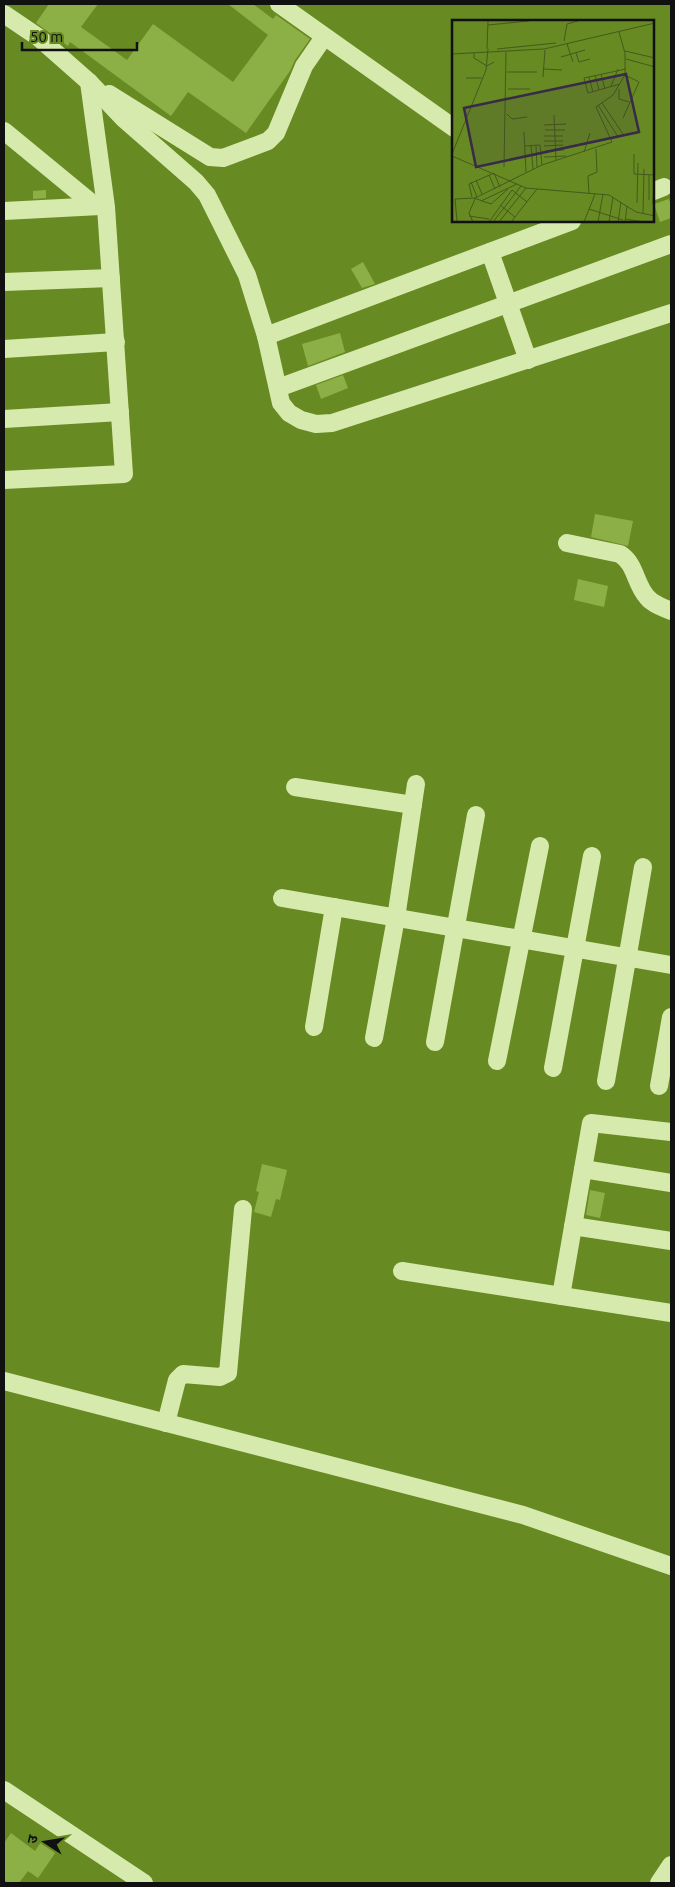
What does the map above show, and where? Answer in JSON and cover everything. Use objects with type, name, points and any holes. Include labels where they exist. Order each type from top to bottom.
[{"type":"street","points":[[279,4],[452,127]]},
{"type":"street","points":[[8,11],[90,82],[124,119],[196,182],[207,196],[247,276],[266,336],[281,402],[289,413],[301,420],[316,424],[332,424],[671,313]]},
{"type":"street","points":[[90,82],[210,157],[223,158],[268,141],[276,133],[304,66],[324,37]]},
{"type":"street","points":[[4,480],[124,474],[111,278],[100,206],[90,82]]},
{"type":"street","points":[[4,131],[12,145],[100,206]]},
{"type":"street","points":[[4,212],[100,206]]},
{"type":"street","points":[[266,336],[569,222]]},
{"type":"street","points":[[278,388],[671,244]]},
{"type":"street","points":[[490,252],[528,360]]},
{"type":"street","points":[[4,282],[111,278]]},
{"type":"street","points":[[4,349],[116,342]]},
{"type":"street","points":[[4,419],[120,412]]},
{"type":"street","points":[[567,543],[620,554],[627,558],[647,597],[654,604],[671,611]]},
{"type":"street","points":[[374,1038],[396,918],[416,784]]},
{"type":"street","points":[[295,787],[413,805]]},
{"type":"street","points":[[435,1042],[476,815]]},
{"type":"street","points":[[497,1061],[540,846]]},
{"type":"street","points":[[553,1068],[592,856]]},
{"type":"street","points":[[606,1081],[643,867]]},
{"type":"street","points":[[282,898],[671,966]]},
{"type":"street","points":[[314,1027],[334,907]]},
{"type":"street","points":[[659,1086],[671,1017]]},
{"type":"street","points":[[561,1296],[591,1123],[671,1132]]},
{"type":"street","points":[[583,1169],[671,1183]]},
{"type":"street","points":[[166,1423],[177,1380],[183,1374],[220,1377],[228,1373],[243,1209]]},
{"type":"street","points":[[573,1226],[671,1241]]},
{"type":"street","points":[[402,1271],[671,1313]]},
{"type":"street","points":[[4,1381],[523,1515],[671,1566]]},
{"type":"street","points":[[4,1790],[144,1883]]},
{"type":"street","points":[[659,1883],[671,1865]]},
{"type":"building","points":[[49,4],[98,4],[81,27],[127,60],[153,24],[233,82],[268,35],[228,4],[253,4],[273,19],[276,15],[310,39],[246,133],[188,92],[171,116],[70,42],[68,46],[36,23]]},
{"type":"building","points":[[46,190],[46,198],[33,199],[33,191]]},
{"type":"building","points":[[669,199],[671,218],[660,222],[655,204]]},
{"type":"building","points":[[363,262],[375,284],[362,288],[351,269]]},
{"type":"building","points":[[340,333],[345,352],[308,366],[302,344]]},
{"type":"building","points":[[343,375],[348,388],[321,399],[316,385]]},
{"type":"building","points":[[595,514],[633,521],[628,546],[591,537]]},
{"type":"building","points":[[578,579],[608,586],[604,607],[574,600]]},
{"type":"building","points":[[262,1164],[287,1170],[280,1200],[276,1199],[271,1217],[254,1212],[259,1192],[256,1191]]},
{"type":"building","points":[[590,1190],[605,1193],[600,1218],[586,1215]]},
{"type":"building","points":[[11,1833],[35,1851],[43,1839],[58,1849],[38,1878],[28,1871],[19,1883],[8,1883],[4,1880],[4,1843]]}]
